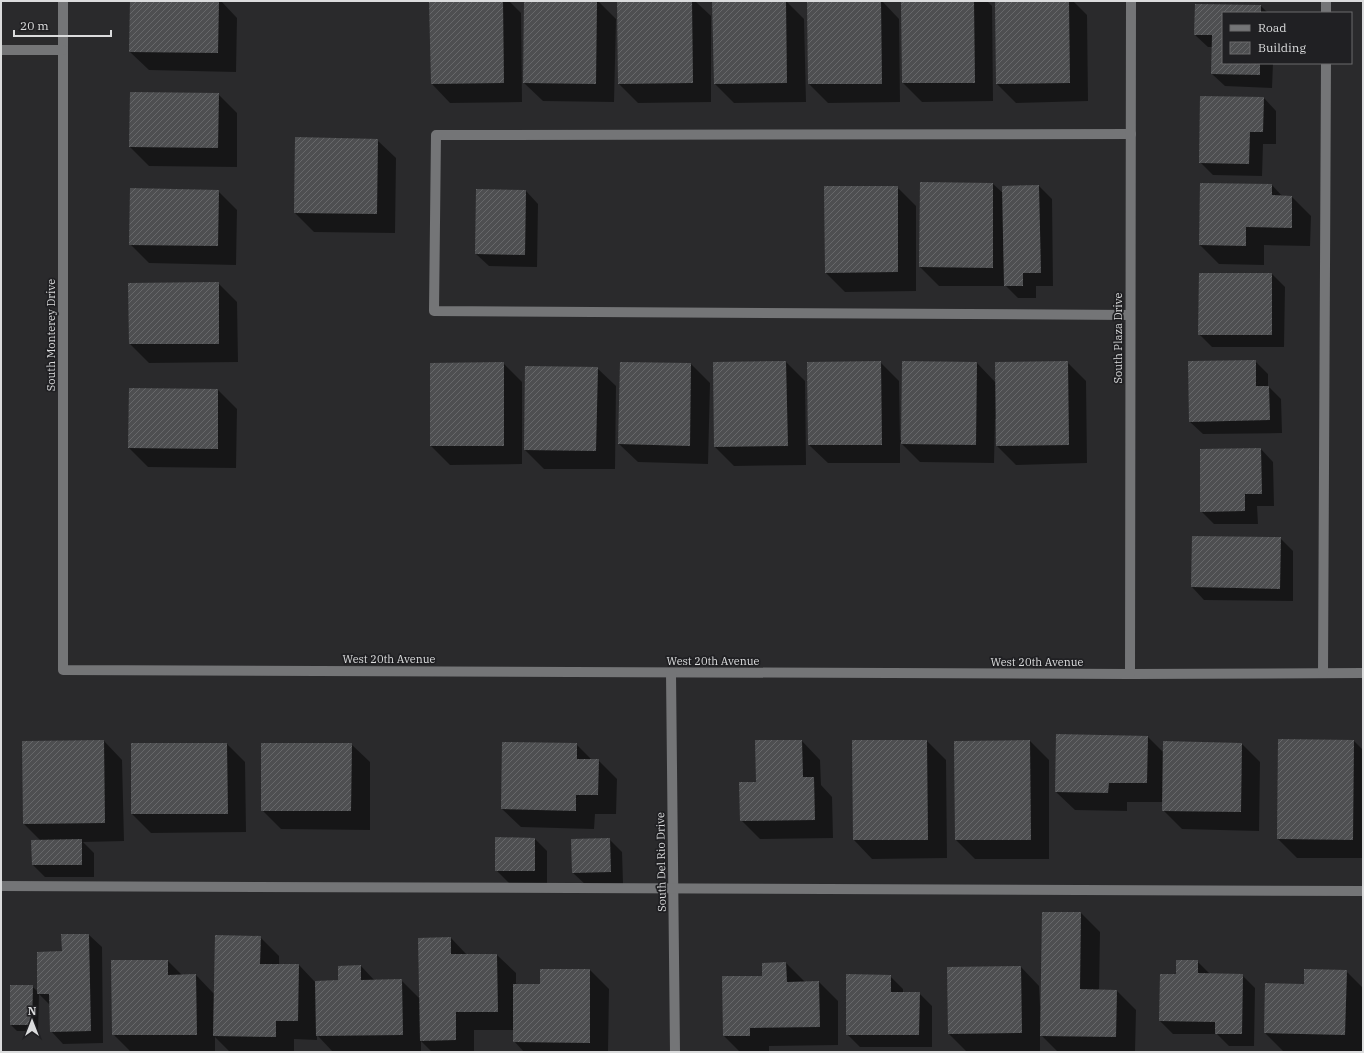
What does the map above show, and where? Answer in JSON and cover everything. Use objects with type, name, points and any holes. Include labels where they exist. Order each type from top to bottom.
[{"type":"street","name":"South Monterey Drive","points":[[63,1],[63,670]]},
{"type":"street","name":"South Plaza Drive","points":[[1130,674],[1131,1]]},
{"type":"street","points":[[1326,1],[1326,12]]},
{"type":"street","points":[[1,50],[63,50]]},
{"type":"street","points":[[1323,673],[1326,64]]},
{"type":"street","points":[[1130,315],[434,311],[436,135],[1131,134]]},
{"type":"street","name":"West 20th Avenue","points":[[63,670],[671,673],[1363,673]]},
{"type":"street","name":"South Del Rio Drive","points":[[671,673],[675,1052]]},
{"type":"street","points":[[1,886],[1363,891]]},
{"type":"building","points":[[130,1],[219,1],[218,53],[129,52]]},
{"type":"building","points":[[429,1],[503,1],[504,83],[431,84]]},
{"type":"building","points":[[524,1],[597,1],[596,84],[523,83]]},
{"type":"building","points":[[617,1],[692,1],[693,83],[618,84]]},
{"type":"building","points":[[712,1],[786,1],[787,83],[714,84]]},
{"type":"building","points":[[807,1],[881,1],[882,84],[808,84]]},
{"type":"building","points":[[901,1],[974,1],[975,83],[902,83]]},
{"type":"building","points":[[995,1],[1069,1],[1070,83],[996,84]]},
{"type":"building","points":[[1195,4],[1261,5],[1261,12],[1222,12],[1222,64],[1260,64],[1260,75],[1211,74],[1212,35],[1194,35]]},
{"type":"building","points":[[130,92],[219,93],[218,148],[129,147]]},
{"type":"building","points":[[1200,96],[1264,97],[1263,132],[1250,132],[1249,164],[1199,163]]},
{"type":"building","points":[[295,137],[378,139],[377,214],[294,213]]},
{"type":"building","points":[[920,182],[993,183],[993,268],[919,267]]},
{"type":"building","points":[[1200,183],[1272,184],[1272,195],[1292,196],[1292,228],[1246,227],[1246,246],[1199,245]]},
{"type":"building","points":[[1039,185],[1041,273],[1023,273],[1023,286],[1004,286],[1002,186]]},
{"type":"building","points":[[824,186],[898,186],[898,272],[825,273]]},
{"type":"building","points":[[130,188],[219,190],[218,246],[129,245]]},
{"type":"building","points":[[476,189],[526,190],[525,255],[475,254]]},
{"type":"building","points":[[1199,273],[1272,273],[1272,335],[1198,335]]},
{"type":"building","points":[[219,282],[219,344],[129,344],[128,283]]},
{"type":"building","points":[[1256,360],[1256,386],[1269,386],[1270,420],[1189,422],[1188,361]]},
{"type":"building","points":[[786,361],[788,446],[714,447],[713,362]]},
{"type":"building","points":[[881,361],[882,445],[808,445],[807,362]]},
{"type":"building","points":[[902,361],[977,362],[976,445],[901,444]]},
{"type":"building","points":[[1068,361],[1069,445],[996,446],[995,362]]},
{"type":"building","points":[[504,362],[504,446],[430,446],[430,363]]},
{"type":"building","points":[[620,362],[691,363],[690,446],[618,444]]},
{"type":"building","points":[[525,366],[598,367],[596,451],[524,450]]},
{"type":"building","points":[[129,388],[218,389],[218,449],[128,448]]},
{"type":"building","points":[[1261,448],[1262,494],[1245,494],[1245,511],[1200,512],[1200,449]]},
{"type":"building","points":[[1192,536],[1281,537],[1280,589],[1191,587]]},
{"type":"building","points":[[1056,734],[1148,736],[1147,783],[1109,783],[1108,793],[1055,792]]},
{"type":"building","points":[[1278,739],[1354,740],[1353,840],[1277,839]]},
{"type":"building","points":[[104,740],[105,823],[23,824],[22,741]]},
{"type":"building","points":[[755,740],[802,740],[803,777],[814,777],[815,820],[740,821],[739,782],[756,782]]},
{"type":"building","points":[[852,740],[927,740],[928,840],[853,840]]},
{"type":"building","points":[[1030,740],[1031,840],[955,840],[954,741]]},
{"type":"building","points":[[1163,741],[1242,743],[1241,812],[1162,811]]},
{"type":"building","points":[[502,742],[577,743],[577,759],[599,759],[598,795],[576,795],[576,811],[501,809]]},
{"type":"building","points":[[131,743],[227,743],[228,814],[131,814]]},
{"type":"building","points":[[261,743],[352,743],[351,811],[261,811]]},
{"type":"building","points":[[495,837],[535,838],[535,871],[495,871]]},
{"type":"building","points":[[610,838],[611,872],[572,873],[571,839]]},
{"type":"building","points":[[82,839],[82,865],[32,865],[31,840]]},
{"type":"building","points":[[1042,912],[1081,912],[1080,989],[1117,990],[1116,1037],[1040,1036]]},
{"type":"building","points":[[61,934],[89,934],[91,1031],[50,1032],[49,994],[37,994],[37,952],[62,951]]},
{"type":"building","points":[[215,935],[261,936],[260,964],[299,964],[298,1021],[276,1021],[276,1037],[213,1036]]},
{"type":"building","points":[[451,937],[451,954],[497,954],[498,1012],[456,1012],[456,1040],[420,1041],[418,938]]},
{"type":"building","points":[[111,960],[168,960],[168,975],[196,974],[197,1035],[112,1035]]},
{"type":"building","points":[[1176,960],[1198,960],[1198,973],[1243,974],[1242,1034],[1215,1034],[1215,1022],[1159,1021],[1160,974],[1176,974]]},
{"type":"building","points":[[786,962],[787,982],[819,981],[820,1027],[750,1028],[750,1036],[723,1036],[722,976],[762,976],[762,963]]},
{"type":"building","points":[[361,965],[361,980],[402,979],[403,1035],[316,1036],[315,981],[338,980],[338,966]]},
{"type":"building","points":[[1021,966],[1022,1033],[948,1034],[947,967]]},
{"type":"building","points":[[540,969],[590,969],[590,1043],[513,1042],[513,984],[540,984]]},
{"type":"building","points":[[1304,969],[1347,970],[1345,1035],[1264,1033],[1265,983],[1304,984]]},
{"type":"building","points":[[846,974],[891,975],[891,992],[920,992],[919,1035],[846,1035]]},
{"type":"building","points":[[10,985],[33,985],[32,1025],[10,1025]]}]
